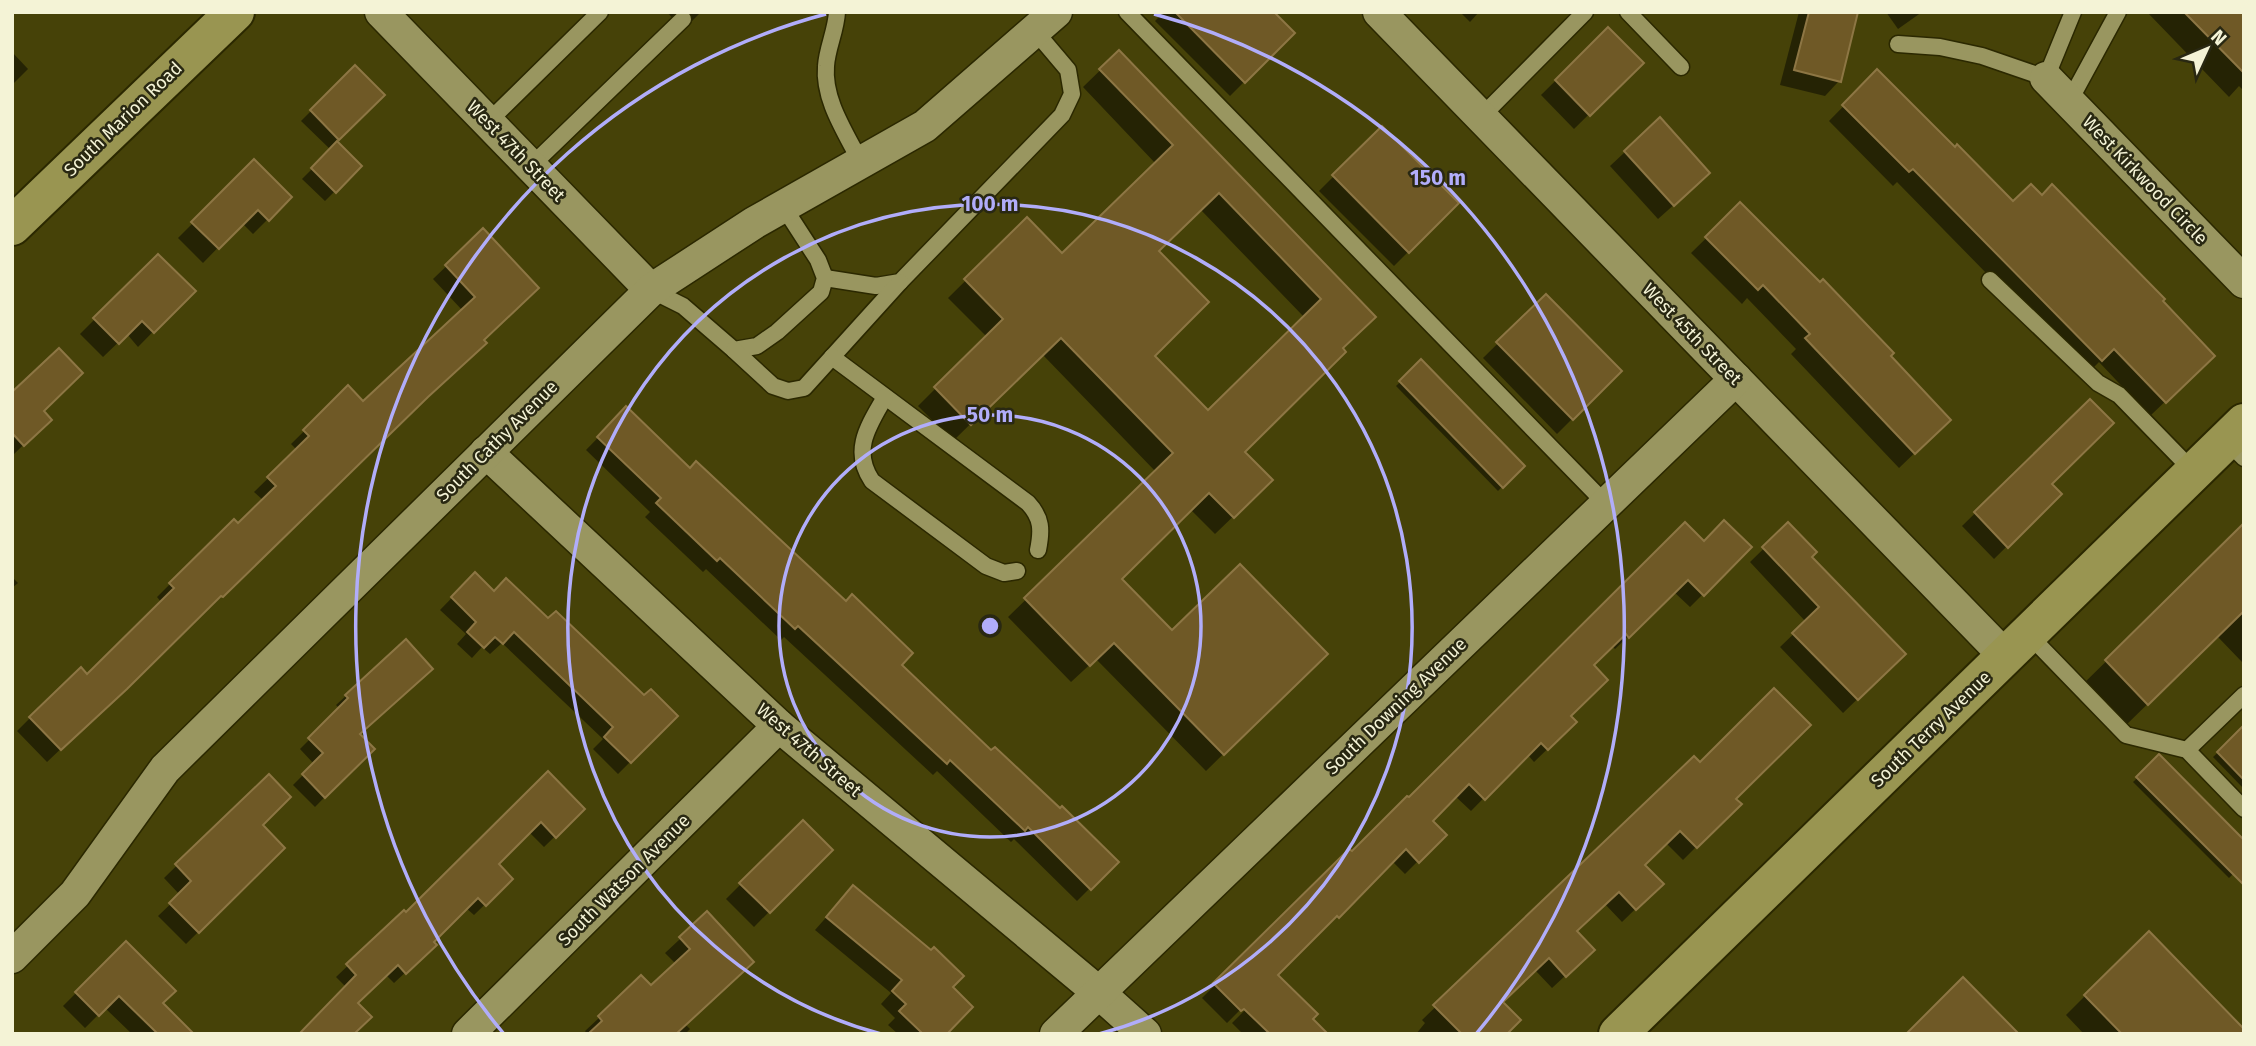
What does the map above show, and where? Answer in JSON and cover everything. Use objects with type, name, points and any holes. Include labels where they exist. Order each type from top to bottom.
[{"type":"street","name":"South Marion Road","points":[[12,226],[235,12]]},
{"type":"street","name":"West 47th Street","points":[[382,12],[651,290]]},
{"type":"street","name":"West 45th Street","points":[[1379,12],[1736,379],[2017,645]]},
{"type":"street","name":"South Cathy Avenue","points":[[12,957],[75,894],[165,769],[651,290],[783,206],[925,126],[1046,21]]},
{"type":"street","name":"West Kirkwood Circle","points":[[2046,78],[2244,282]]},
{"type":"street","name":"South Downing Avenue","points":[[1056,1034],[1736,379]]},
{"type":"street","name":"South Terry Avenue","points":[[1618,1034],[2194,472],[2238,441]]},
{"type":"street","name":"West 47th Street","points":[[486,452],[779,726],[1098,992],[1144,1034]]},
{"type":"street","name":"South Watson Avenue","points":[[468,1034],[779,726]]},
{"type":"lane","points":[[488,122],[600,12]]},
{"type":"lane","points":[[837,12],[836,27],[826,64],[826,86],[832,105],[861,163]]},
{"type":"lane","points":[[1127,12],[1606,504]]},
{"type":"lane","points":[[1481,117],[1585,12]]},
{"type":"lane","points":[[1628,12],[1681,67]]},
{"type":"lane","points":[[1898,44],[1940,47],[1982,56],[2046,78],[2073,12]]},
{"type":"lane","points":[[2069,102],[2118,12]]},
{"type":"lane","points":[[531,166],[683,19]]},
{"type":"lane","points":[[651,290],[683,306],[773,386],[788,391],[804,387],[900,282],[1062,115],[1072,93],[1068,70],[1046,21]]},
{"type":"lane","points":[[734,350],[757,346],[777,332],[821,292],[825,278],[818,260],[783,206]]},
{"type":"lane","points":[[825,278],[876,286],[900,282]]},
{"type":"lane","points":[[1990,280],[2098,383],[2119,396],[2194,472]]},
{"type":"lane","points":[[832,356],[1028,503],[1039,514],[1041,526],[1038,550]]},
{"type":"lane","points":[[885,397],[870,423],[862,453],[863,468],[872,481],[986,566],[1004,573],[1017,570]]},
{"type":"lane","points":[[2017,645],[2126,736],[2187,750],[2244,809]]},
{"type":"lane","points":[[2187,750],[2244,695]]},
{"type":"building","points":[[1175,12],[1274,12],[1295,33],[1245,83]]},
{"type":"building","points":[[1809,12],[1858,12],[1841,82],[1794,70]]},
{"type":"building","points":[[2184,12],[2244,12],[2244,73]]},
{"type":"building","points":[[1608,27],[1644,63],[1590,116],[1555,80]]},
{"type":"building","points":[[1119,50],[1376,317],[1343,348],[1346,352],[1245,452],[1273,480],[1234,518],[1209,493],[1122,579],[1172,630],[1240,564],[1328,654],[1224,755],[1114,643],[1090,666],[1024,598],[1173,453],[1061,338],[971,425],[934,387],[1003,319],[964,279],[1027,217],[1062,253],[1173,145],[1099,69]],"holes":[[[1219,193],[1321,299],[1208,410],[1155,356],[1209,302],[1159,251]]]},
{"type":"building","points":[[355,65],[385,95],[339,140],[310,110]]},
{"type":"building","points":[[1877,69],[2013,201],[2031,184],[2042,195],[2052,184],[2165,299],[2163,301],[2215,356],[2166,403],[2114,349],[2102,361],[1913,169],[1909,172],[1842,105]]},
{"type":"building","points":[[1660,117],[1710,173],[1674,206],[1624,151]]},
{"type":"building","points":[[1382,126],[1459,203],[1409,253],[1332,175]]},
{"type":"building","points":[[337,141],[362,166],[336,193],[311,168]]},
{"type":"building","points":[[254,159],[292,197],[269,221],[258,210],[219,249],[191,222]]},
{"type":"building","points":[[1740,202],[1820,282],[1823,279],[1894,353],[1891,356],[1951,420],[1915,454],[1805,338],[1810,334],[1763,285],[1758,290],[1705,237]]},
{"type":"building","points":[[483,228],[539,288],[484,340],[487,343],[61,750],[29,717],[81,667],[87,674],[174,588],[169,583],[234,519],[238,523],[276,486],[267,477],[309,436],[303,430],[348,385],[363,401],[475,297],[445,265]]},
{"type":"building","points":[[158,254],[196,291],[154,333],[142,321],[119,344],[93,318]]},
{"type":"building","points":[[1546,294],[1622,371],[1573,420],[1496,342]]},
{"type":"building","points":[[59,348],[83,373],[44,411],[52,420],[24,446],[12,433],[12,392]]},
{"type":"building","points":[[1421,359],[1525,466],[1503,488],[1399,381]]},
{"type":"building","points":[[2090,399],[2114,423],[2052,484],[2062,494],[2008,548],[1974,512]]},
{"type":"building","points":[[626,406],[690,468],[696,461],[846,601],[852,594],[913,653],[902,665],[991,750],[995,747],[1060,808],[1062,806],[1119,862],[1091,890],[1028,827],[1025,831],[950,760],[947,764],[798,626],[795,629],[720,558],[717,561],[656,503],[661,498],[597,437]]},
{"type":"building","points":[[1724,520],[1752,547],[1704,596],[1688,580],[1629,638],[1626,634],[1594,665],[1608,680],[1571,716],[1577,722],[1548,750],[1541,743],[1485,800],[1469,784],[1433,821],[1447,835],[1419,863],[1406,849],[1339,918],[1337,916],[1278,975],[1318,1014],[1313,1019],[1328,1034],[1270,1034],[1244,1009],[1241,1011],[1213,983],[1349,849],[1352,851],[1407,796],[1409,797],[1685,522],[1704,541]]},
{"type":"building","points":[[1788,522],[1817,552],[1812,557],[1906,654],[1858,700],[1792,633],[1819,607],[1762,547]]},
{"type":"building","points":[[2244,523],[2244,611],[2148,705],[2105,660]]},
{"type":"building","points":[[475,572],[494,591],[506,578],[548,618],[556,611],[644,695],[651,689],[678,716],[631,763],[604,737],[613,727],[514,632],[503,644],[495,637],[484,648],[467,632],[476,622],[451,597]]},
{"type":"building","points":[[406,639],[433,669],[360,734],[375,749],[325,798],[302,774],[323,753],[308,738],[348,698],[345,695]]},
{"type":"building","points":[[1774,688],[1811,725],[1736,799],[1742,804],[1697,848],[1680,831],[1645,865],[1664,884],[1636,910],[1619,892],[1577,931],[1595,950],[1566,977],[1549,958],[1503,1002],[1521,1020],[1507,1034],[1462,1034],[1433,1005],[1694,756],[1700,762]]},
{"type":"building","points":[[2244,725],[2244,780],[2217,752]]},
{"type":"building","points":[[2159,754],[2244,840],[2244,885],[2136,777]]},
{"type":"building","points":[[548,771],[585,809],[556,838],[541,822],[499,864],[513,879],[486,906],[478,898],[434,942],[437,945],[406,974],[398,965],[358,1003],[372,1017],[354,1034],[299,1034],[356,975],[346,964],[404,910],[406,912]]},
{"type":"building","points":[[269,774],[291,797],[263,825],[285,848],[199,933],[169,903],[191,881],[175,864]]},
{"type":"building","points":[[803,820],[833,850],[770,913],[739,883]]},
{"type":"building","points":[[853,885],[931,950],[934,947],[964,976],[953,987],[973,1007],[947,1034],[923,1034],[899,1011],[906,1004],[892,991],[902,980],[826,917]]},
{"type":"building","points":[[707,911],[754,962],[676,1034],[588,1034],[602,1021],[598,1016],[641,975],[651,985],[690,949],[679,937]]},
{"type":"building","points":[[2149,931],[2244,1029],[2244,1034],[2122,1034],[2084,995]]},
{"type":"building","points":[[126,941],[176,991],[163,1003],[194,1034],[158,1034],[119,996],[99,1016],[75,992]]},
{"type":"building","points":[[1963,977],[2019,1034],[1906,1034]]}]
